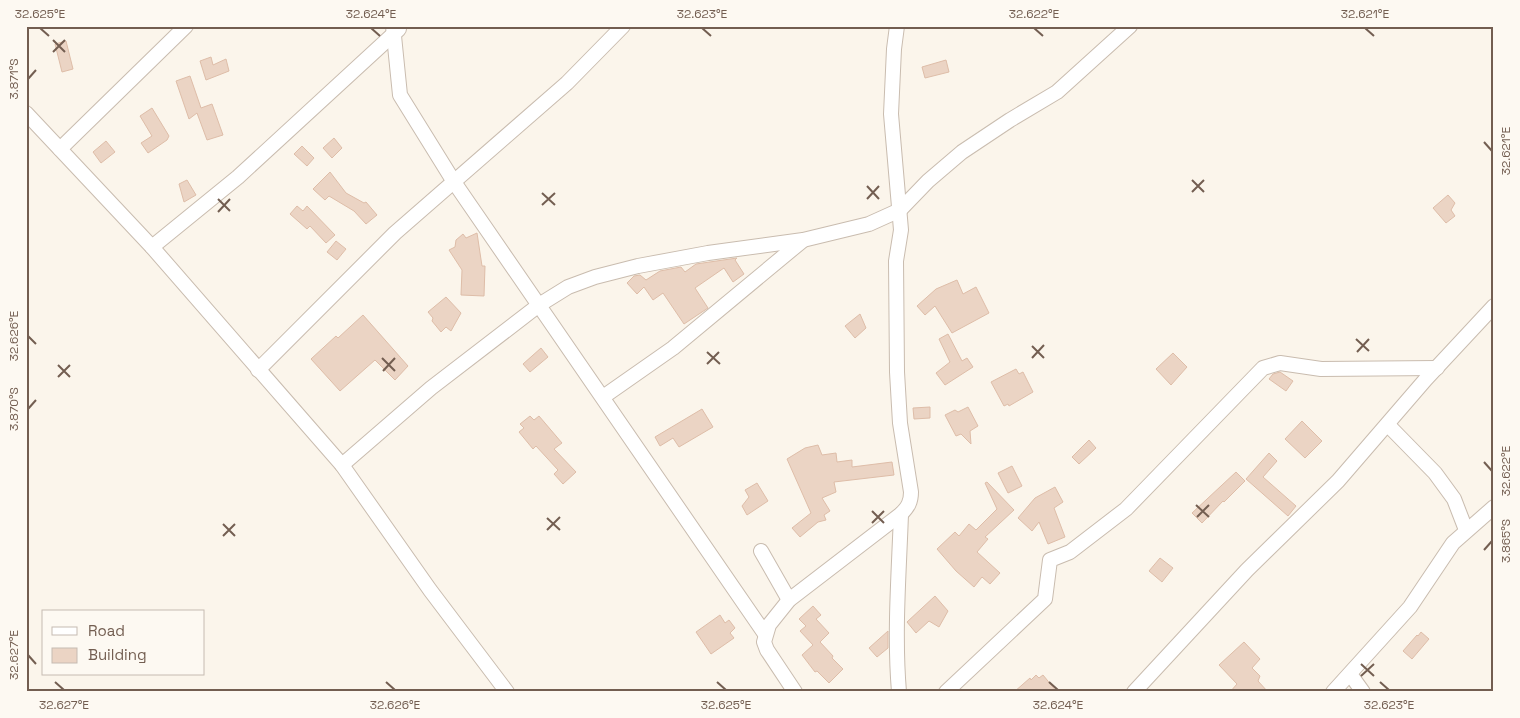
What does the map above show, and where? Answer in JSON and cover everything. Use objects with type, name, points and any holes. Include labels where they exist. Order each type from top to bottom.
[{"type":"street","points":[[60,149],[186,26]]},
{"type":"street","points":[[258,370],[395,233],[567,83],[623,26]]},
{"type":"street","points":[[795,692],[767,650],[764,642],[769,625],[789,600],[901,514],[909,505],[911,496],[900,423],[897,372],[896,261],[901,230],[891,114],[897,26]]},
{"type":"street","points":[[342,465],[431,388],[539,305],[568,287],[594,277],[708,253],[803,240],[869,224],[900,210],[928,181],[962,152],[1057,92],[1130,26]]},
{"type":"street","points":[[152,247],[238,177],[396,28]]},
{"type":"street","points":[[396,28],[400,95],[454,182],[765,634]]},
{"type":"street","points":[[26,113],[152,247],[342,465],[430,590],[507,692]]},
{"type":"street","points":[[603,397],[673,348],[803,240]]},
{"type":"street","points":[[1134,692],[1248,570],[1338,481],[1436,368],[1494,306]]},
{"type":"street","points":[[946,692],[1046,598],[1050,560],[1070,552],[1126,509],[1263,368],[1280,363],[1321,369],[1436,368]]},
{"type":"street","points":[[1388,425],[1435,473],[1454,499],[1466,530]]},
{"type":"street","points":[[1333,692],[1410,607],[1447,551],[1466,530],[1494,506]]},
{"type":"street","points":[[899,692],[897,672],[901,514]]},
{"type":"street","points":[[761,551],[789,600]]},
{"type":"street","points":[[1350,674],[1364,692]]},
{"type":"building","points":[[66,41],[73,69],[62,72],[55,44]]},
{"type":"building","points":[[211,57],[213,65],[226,59],[229,71],[206,80],[200,61]]},
{"type":"building","points":[[946,60],[949,72],[925,78],[922,67]]},
{"type":"building","points":[[190,76],[201,108],[212,104],[223,135],[207,140],[197,113],[189,119],[176,81]]},
{"type":"building","points":[[152,108],[169,136],[167,140],[148,153],[141,143],[152,136],[140,116]]},
{"type":"building","points":[[334,138],[342,148],[332,158],[323,148]]},
{"type":"building","points":[[106,141],[115,152],[101,163],[93,152]]},
{"type":"building","points":[[302,146],[314,158],[307,166],[294,154]]},
{"type":"building","points":[[330,172],[346,193],[364,203],[366,202],[377,215],[366,224],[354,211],[329,196],[325,200],[313,189]]},
{"type":"building","points":[[187,180],[196,195],[184,202],[179,184]]},
{"type":"building","points":[[1448,195],[1455,203],[1451,210],[1455,216],[1446,223],[1433,208]]},
{"type":"building","points":[[297,206],[303,211],[307,206],[335,235],[326,243],[310,226],[307,229],[290,214]]},
{"type":"building","points":[[477,233],[482,266],[485,266],[484,296],[461,295],[462,270],[449,250],[455,247],[456,240],[463,234],[466,238]]},
{"type":"building","points":[[336,241],[346,249],[337,260],[327,252]]},
{"type":"building","points":[[737,258],[735,260],[744,274],[733,282],[724,268],[695,288],[708,308],[684,324],[663,293],[653,300],[644,287],[637,294],[627,283],[634,276],[640,275],[646,280],[660,271],[681,267],[685,272],[696,264]]},
{"type":"building","points":[[957,280],[963,294],[976,287],[989,313],[952,333],[935,306],[925,315],[917,306],[936,289]]},
{"type":"building","points":[[446,297],[461,313],[451,331],[446,327],[441,332],[432,321],[433,318],[428,312]]},
{"type":"building","points":[[860,314],[866,328],[855,338],[845,326]]},
{"type":"building","points":[[363,315],[408,366],[395,380],[375,360],[340,391],[311,359]]},
{"type":"building","points":[[948,334],[962,361],[967,358],[973,367],[945,385],[936,373],[950,362],[939,339]]},
{"type":"building","points":[[541,348],[548,357],[530,372],[523,364]]},
{"type":"building","points":[[1173,353],[1187,367],[1171,385],[1156,369]]},
{"type":"building","points":[[1016,369],[1019,374],[1023,372],[1033,392],[1009,406],[1008,404],[1004,406],[991,382]]},
{"type":"building","points":[[1280,372],[1293,381],[1286,391],[1269,379],[1273,374]]},
{"type":"building","points":[[930,407],[930,418],[914,419],[913,408]]},
{"type":"building","points":[[968,407],[978,426],[970,431],[971,444],[961,434],[956,436],[945,415]]},
{"type":"building","points":[[702,409],[713,427],[679,447],[673,438],[660,446],[655,437]]},
{"type":"building","points":[[530,416],[534,420],[539,416],[562,443],[554,449],[576,472],[563,484],[554,474],[558,470],[536,446],[533,449],[519,432],[524,428],[520,424]]},
{"type":"building","points":[[1302,421],[1322,441],[1305,458],[1285,439]]},
{"type":"building","points":[[1089,440],[1096,448],[1079,464],[1072,457]]},
{"type":"building","points":[[818,445],[822,455],[836,453],[837,462],[852,460],[852,467],[892,462],[894,475],[834,482],[836,492],[822,498],[830,511],[824,515],[826,520],[818,522],[800,537],[792,528],[811,513],[787,459],[805,448]]},
{"type":"building","points":[[1269,453],[1277,461],[1263,477],[1296,506],[1288,516],[1246,479]]},
{"type":"building","points":[[1012,466],[1022,486],[1008,493],[998,473]]},
{"type":"building","points":[[1236,472],[1245,481],[1202,523],[1192,513]]},
{"type":"building","points":[[987,482],[1014,510],[985,537],[988,539],[977,552],[1000,573],[990,584],[982,577],[974,587],[956,571],[937,549],[955,532],[959,536],[969,524],[976,530],[997,509],[985,483]]},
{"type":"building","points":[[757,483],[768,501],[747,515],[742,506],[749,497],[745,490]]},
{"type":"building","points":[[1055,487],[1063,502],[1054,508],[1065,537],[1048,544],[1039,522],[1032,531],[1018,518],[1035,498]]},
{"type":"building","points":[[1160,558],[1173,568],[1162,582],[1149,571]]},
{"type":"building","points":[[935,596],[948,611],[939,627],[929,621],[916,633],[907,622]]},
{"type":"building","points":[[813,606],[821,615],[816,619],[829,633],[820,642],[843,669],[829,683],[817,671],[815,672],[802,655],[813,645],[800,631],[806,626],[799,619]]},
{"type":"building","points":[[720,615],[725,623],[729,620],[735,628],[730,633],[734,638],[711,654],[696,632]]},
{"type":"building","points":[[888,631],[888,648],[877,657],[869,648]]},
{"type":"building","points":[[1421,632],[1429,639],[1412,659],[1403,651]]},
{"type":"building","points":[[1244,642],[1260,659],[1252,668],[1260,676],[1258,681],[1268,692],[1230,692],[1237,684],[1219,665]]},
{"type":"building","points":[[1036,675],[1039,678],[1043,675],[1057,692],[1014,692],[1030,678],[1031,680]]}]
